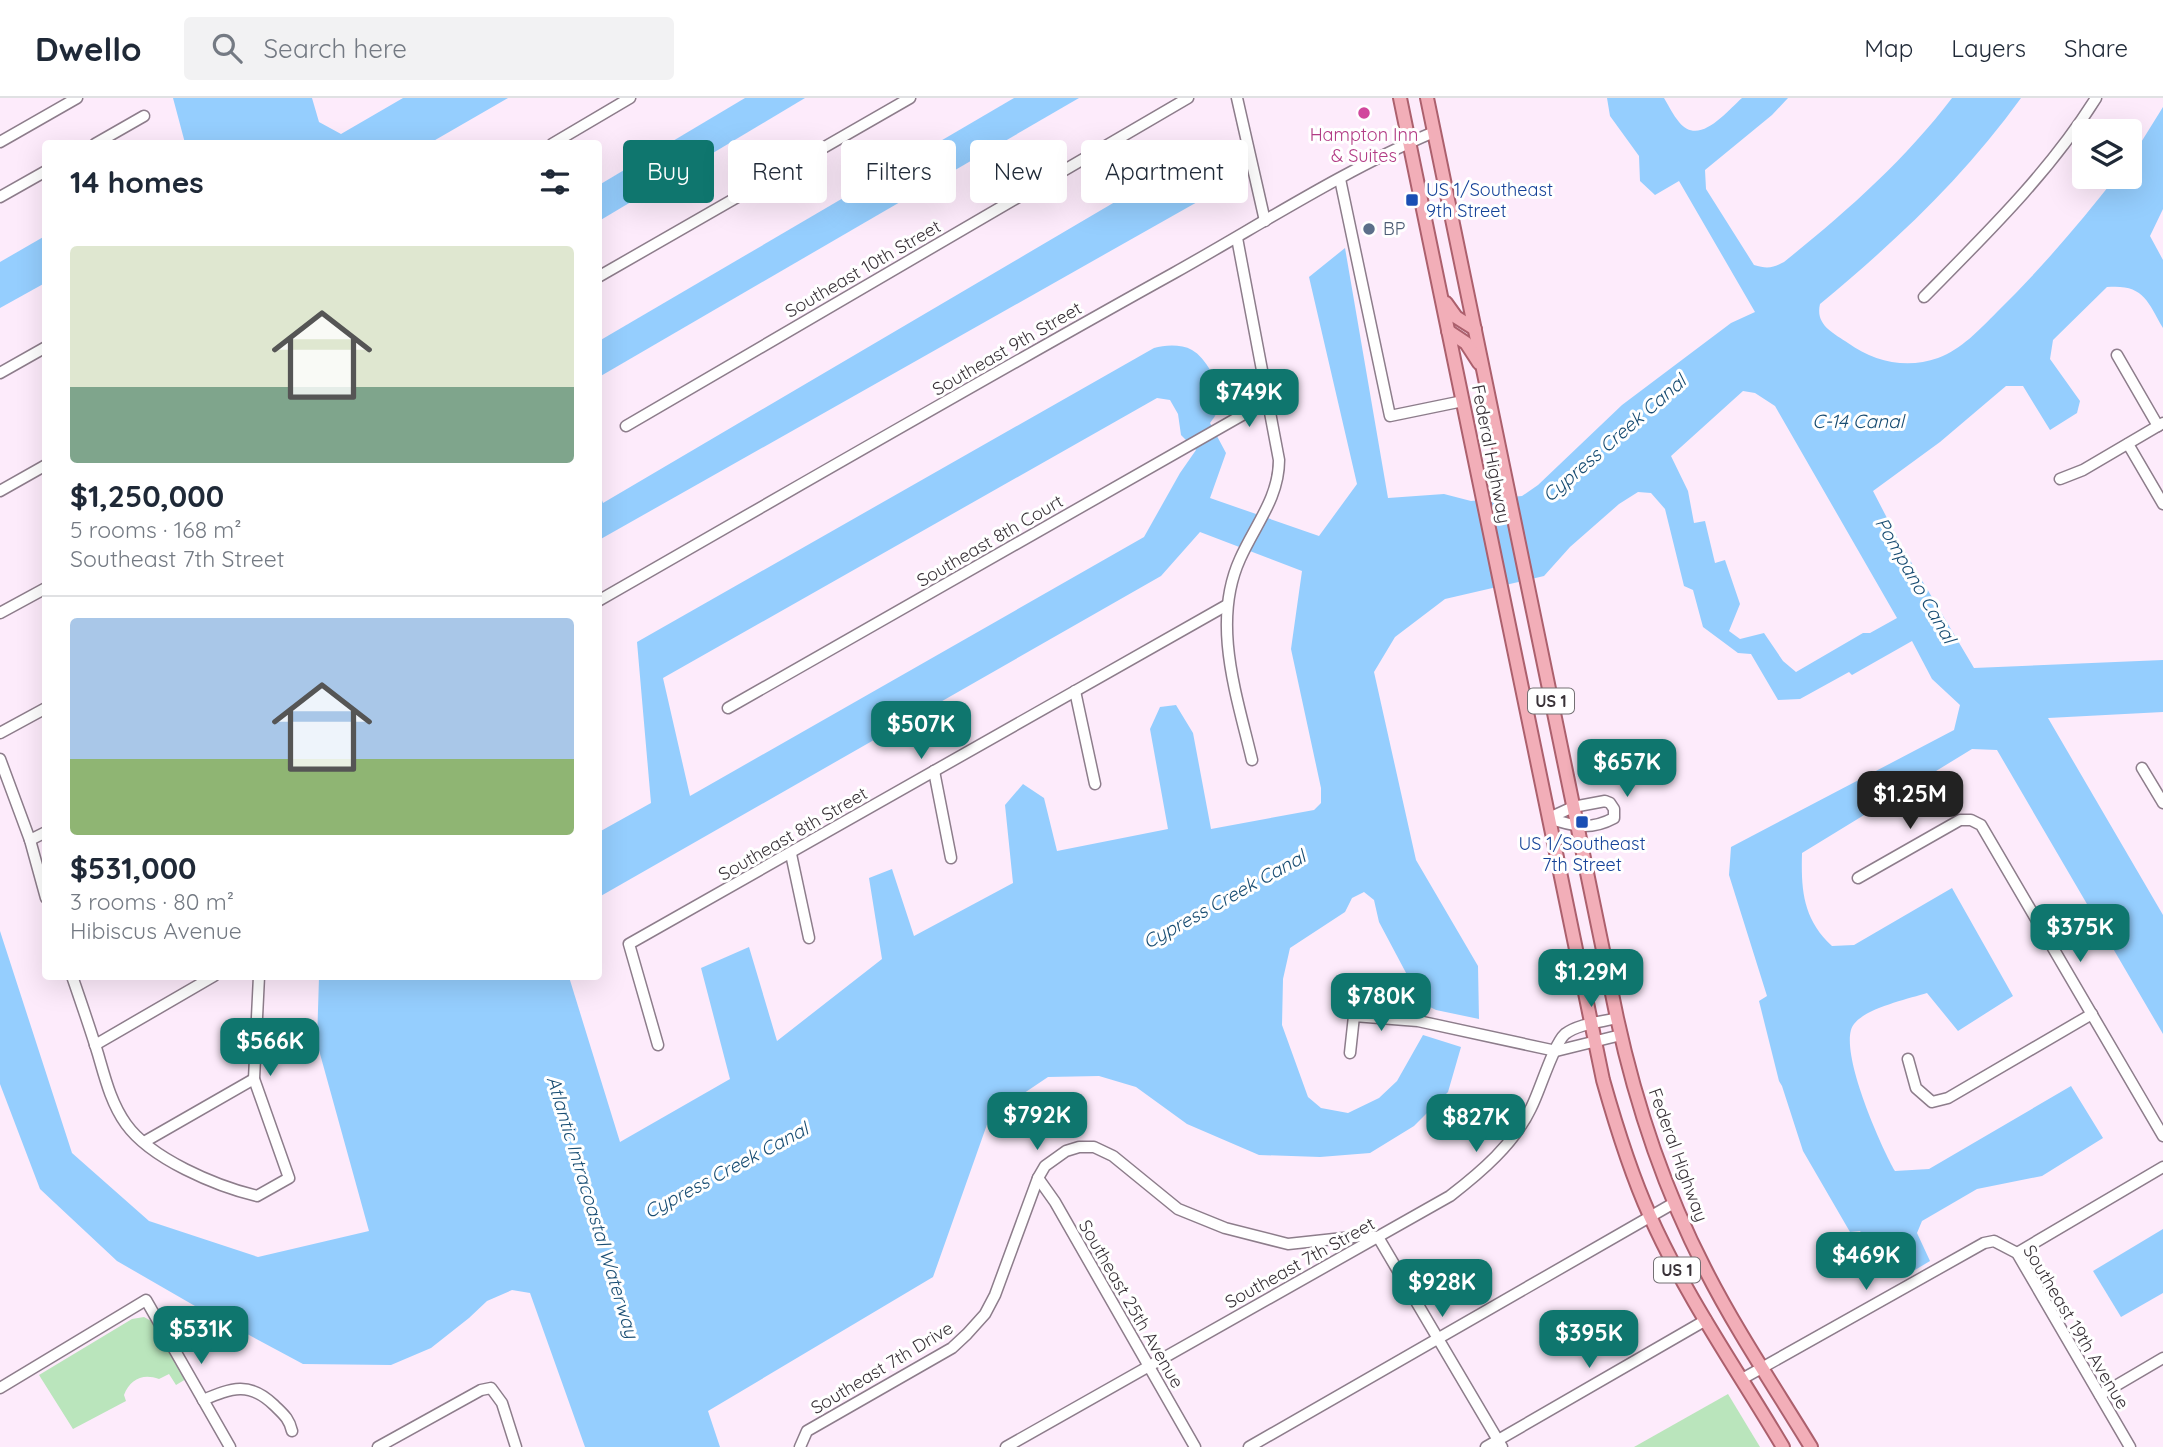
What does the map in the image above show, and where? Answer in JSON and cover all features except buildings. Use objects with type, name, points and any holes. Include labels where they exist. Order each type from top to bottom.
[{"type":"main road","name":"Federal Highway","points":[[1400,98],[1594,1042],[1618,1134],[1650,1217],[1706,1320],[1783,1447]]},
{"type":"main road","name":"Federal Highway","points":[[1427,98],[1620,1035],[1643,1121],[1674,1203],[1706,1271],[1811,1447]]},
{"type":"main road","points":[[1441,297],[1456,317],[1475,329]]},
{"type":"main road","points":[[1448,331],[1466,344],[1483,369]]},
{"type":"street","points":[[0,142],[77,98]]},
{"type":"street","points":[[559,140],[630,98]]},
{"type":"street","points":[[602,276],[910,98]]},
{"type":"street","name":"Southeast 10th Street","points":[[626,425],[1188,98]]},
{"type":"street","points":[[1237,98],[1265,221]]},
{"type":"street","points":[[1924,297],[2015,205],[2078,126],[2096,98]]},
{"type":"street","points":[[102,140],[144,116]]},
{"type":"street","name":"Southeast 9th Street","points":[[602,599],[1265,221],[1409,142],[1434,132]]},
{"type":"street","points":[[0,197],[42,174]]},
{"type":"street","points":[[1340,179],[1390,416],[1463,401]]},
{"type":"street","points":[[1237,238],[1279,460],[1279,476],[1267,510],[1240,558],[1227,605],[1229,655],[1252,761]]},
{"type":"street","points":[[0,373],[42,348]]},
{"type":"street","points":[[2060,479],[2069,478],[2161,425],[2117,355]]},
{"type":"street","name":"Southeast 8th Court","points":[[728,708],[1267,401]]},
{"type":"street","points":[[2128,444],[2163,504]]},
{"type":"street","points":[[0,491],[42,468]]},
{"type":"street","points":[[0,613],[42,590]]},
{"type":"street","name":"Southeast 8th Street","points":[[658,1045],[629,944],[1227,605]]},
{"type":"street","points":[[1075,691],[1095,784]]},
{"type":"street","points":[[0,733],[42,710]]},
{"type":"street","points":[[0,759],[30,841],[42,884]]},
{"type":"street","points":[[2142,768],[2163,803]]},
{"type":"street","points":[[934,771],[951,858]]},
{"type":"street","points":[[1605,801],[1614,809],[1614,818],[1608,821],[1577,827],[1549,817],[1573,807],[1605,801]]},
{"type":"street","points":[[1858,878],[1961,820],[1971,820],[1982,825],[2163,1136]]},
{"type":"street","points":[[30,841],[42,834]]},
{"type":"street","points":[[791,854],[809,938]]},
{"type":"street","points":[[73,980],[113,1102],[127,1125],[144,1142],[182,1167],[226,1188],[257,1196],[289,1178],[254,1079],[259,980]]},
{"type":"street","points":[[95,1045],[207,980]]},
{"type":"street","points":[[1350,1053],[1356,986]]},
{"type":"street","points":[[1908,1059],[1916,1088],[1932,1102],[1948,1098],[2092,1014]]},
{"type":"street","points":[[1354,1016],[1418,1021],[1556,1051],[1620,1035]]},
{"type":"street","name":"Southeast 7th Street","points":[[1006,1447],[1450,1196],[1474,1178],[1516,1132],[1531,1110],[1563,1036],[1591,1024],[1617,1018]]},
{"type":"street","points":[[144,1142],[254,1079]]},
{"type":"street","name":"Southeast 7th Drive","points":[[800,1447],[807,1431],[952,1348],[985,1314],[995,1295],[1038,1178],[1045,1166],[1066,1151],[1079,1147],[1094,1147],[1113,1156],[1178,1209],[1225,1228],[1288,1244],[1362,1236],[1378,1237]]},
{"type":"street","points":[[2017,1253],[2163,1167]]},
{"type":"street","name":"Southeast 25th Avenue","points":[[1038,1178],[1055,1202],[1195,1447]]},
{"type":"street","points":[[1249,1447],[1674,1203]]},
{"type":"street","points":[[1378,1237],[1500,1444]]},
{"type":"street","name":"Southeast 19th Avenue","points":[[1763,1368],[1984,1242],[1994,1241],[2017,1253],[2130,1447]]},
{"type":"street","points":[[0,1388],[146,1300],[230,1447]]},
{"type":"street","points":[[1486,1447],[1500,1444],[1706,1320]]},
{"type":"street","points":[[2100,1395],[2163,1358]]},
{"type":"street","points":[[1742,1379],[1763,1368]]},
{"type":"street","points":[[377,1447],[481,1390],[491,1388],[502,1404],[516,1447]]},
{"type":"street","points":[[203,1400],[231,1389],[260,1392],[289,1419],[292,1431]]},
{"type":"green space","points":[[144,1317],[151,1321],[186,1379],[176,1385],[169,1374],[159,1379],[142,1377],[133,1381],[127,1389],[124,1395],[126,1401],[73,1429],[39,1375],[132,1319]]},
{"type":"green space","points":[[1728,1394],[1760,1447],[1634,1447]]},
{"type":"water","points":[[173,98],[312,98],[319,122],[341,134],[403,98],[508,98],[435,140],[184,140]]},
{"type":"water","points":[[745,98],[805,98],[735,140],[728,140],[728,144],[714,152],[714,140],[675,140]]},
{"type":"water","points":[[1014,98],[1079,98],[1007,140],[970,140],[970,161],[956,169],[956,140],[942,140]]},
{"type":"water","points":[[1607,98],[1664,98],[1679,122],[1687,129],[1695,131],[1712,125],[1742,98],[1788,98],[1772,115],[1705,170],[1706,189],[1754,265],[1776,266],[1873,185],[1934,121],[1952,98],[2021,98],[1952,182],[1875,257],[1820,304],[1820,318],[1826,328],[1858,350],[1891,362],[1915,363],[1947,354],[1970,338],[2044,263],[2106,189],[2142,189],[2142,141],[2163,107],[2163,209],[2150,236],[2163,260],[2163,328],[2148,302],[2136,291],[2107,287],[2053,340],[2050,359],[2080,401],[2077,413],[2050,430],[2023,386],[2006,386],[1940,442],[1873,491],[1901,545],[1974,668],[2163,660],[2163,712],[2048,718],[2163,915],[2163,1034],[1997,750],[1972,749],[1802,853],[1803,892],[1806,903],[1815,925],[1832,946],[1854,945],[1952,888],[2013,996],[1958,1031],[1927,993],[1877,1009],[1854,1024],[1850,1036],[1855,1074],[1871,1120],[1895,1171],[1929,1169],[2071,1086],[2103,1138],[2042,1176],[1977,1189],[1922,1221],[1917,1233],[1930,1261],[1905,1276],[1893,1256],[1877,1257],[1860,1231],[1850,1232],[1803,1151],[1779,1081],[1759,1001],[1767,996],[1729,875],[1731,847],[1954,730],[1960,705],[1932,679],[1912,641],[1852,675],[1849,672],[1800,699],[1778,700],[1751,654],[1738,653],[1703,627],[1693,590],[1684,586],[1665,509],[1651,493],[1638,492],[1619,504],[1570,547],[1544,576],[1445,599],[1395,637],[1374,672],[1416,860],[1478,966],[1479,1019],[1436,1010],[1422,1003],[1379,922],[1374,900],[1364,892],[1352,898],[1345,912],[1290,948],[1283,979],[1282,1025],[1308,1097],[1321,1108],[1348,1113],[1379,1098],[1397,1081],[1423,1035],[1461,1047],[1448,1092],[1414,1126],[1370,1153],[1320,1157],[1259,1155],[1187,1124],[1136,1087],[1099,1076],[1048,1077],[990,1116],[933,1277],[708,1411],[720,1447],[585,1447],[530,1293],[512,1290],[487,1301],[431,1348],[391,1365],[303,1364],[117,1261],[40,1189],[0,1084],[0,931],[72,1153],[149,1221],[258,1257],[369,1231],[317,1043],[319,980],[570,980],[620,1142],[730,1079],[701,968],[749,947],[777,1041],[882,959],[869,878],[892,869],[914,936],[1013,883],[1005,805],[1023,784],[1044,798],[1057,851],[1168,829],[1150,729],[1160,707],[1176,705],[1193,733],[1211,829],[1314,810],[1321,803],[1321,788],[1291,649],[1302,571],[1200,532],[1161,576],[602,895],[602,830],[651,803],[637,642],[1154,348],[1173,346],[1192,350],[1204,360],[1217,385],[1218,409],[1210,423],[1226,453],[1210,498],[1319,536],[1357,484],[1309,277],[1345,248],[1388,498],[1444,494],[1471,501],[1522,496],[1538,485],[1622,405],[1731,323],[1755,312],[1679,181],[1655,195],[1640,181],[1639,156],[1610,116]],"holes":[[[1743,391],[1755,393],[1775,406],[1897,618],[1870,633],[1863,633],[1796,672],[1783,661],[1764,633],[1740,639],[1729,631],[1740,604],[1725,560],[1715,563],[1705,521],[1694,523],[1688,491],[1671,456]],[[1157,398],[1170,400],[1178,414],[1181,435],[1196,450],[1144,537],[690,796],[663,678]]]},
{"type":"water","points":[[623,171],[623,203],[629,203],[602,219],[602,183]]},
{"type":"water","points":[[841,199],[841,203],[898,203],[602,375],[602,339]]},
{"type":"water","points":[[1113,203],[1195,203],[602,538],[602,500],[603,503]]},
{"type":"water","points":[[42,238],[42,285],[0,308],[0,262]]},
{"type":"water","points":[[2163,1229],[2163,1293],[2121,1317],[2093,1271]]},
{"type":"place","name":"Hampton Inn & Suites","points":[[1364,113]]},
{"type":"place","name":"US 1/Southeast 9th Street","points":[[1412,200]]},
{"type":"place","name":"BP","points":[[1369,229]]},
{"type":"place","name":"US 1/Southeast 7th Street","points":[[1582,822]]},
{"type":"water label","name":"C-14 Canal","points":[[1858,421]]},
{"type":"water label","name":"Cypress Creek Canal","points":[[1614,438]]},
{"type":"water label","name":"Pompano Canal","points":[[1916,580]]},
{"type":"water label","name":"Cypress Creek Canal","points":[[1224,899]]},
{"type":"water label","name":"Cypress Creek Canal","points":[[726,1170]]},
{"type":"water label","name":"Atlantic Intracoastal Waterway","points":[[593,1207]]}]
